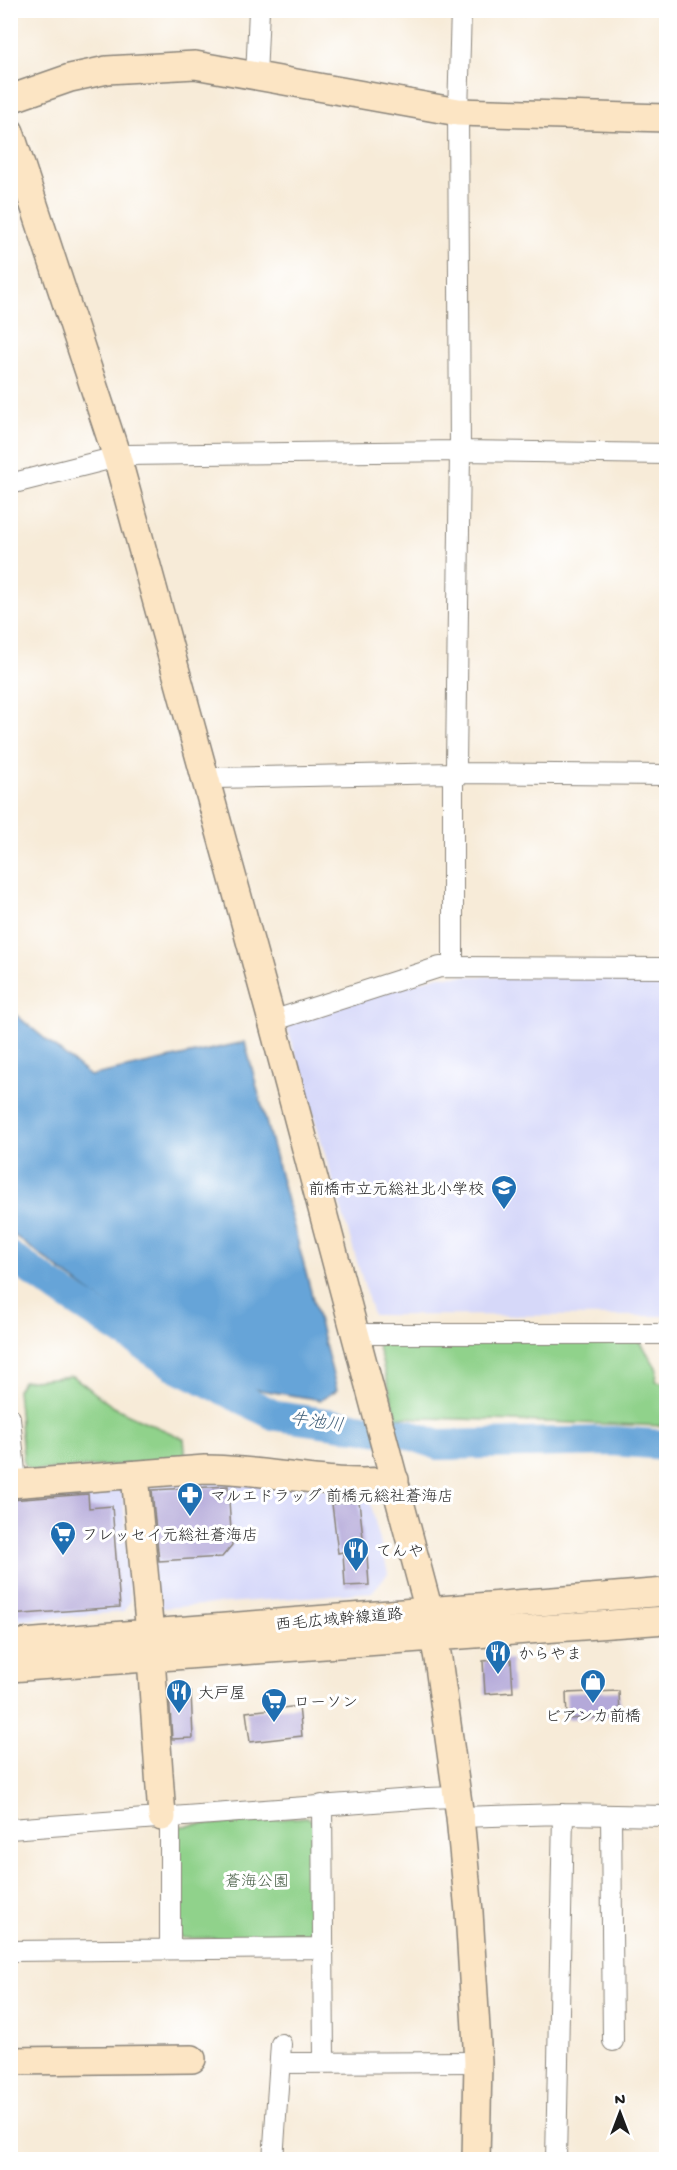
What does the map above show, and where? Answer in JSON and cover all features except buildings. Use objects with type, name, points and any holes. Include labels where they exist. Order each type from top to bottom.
[{"type":"street","points":[[256,77],[259,10]]},
{"type":"street","points":[[453,966],[453,773],[456,766],[460,451],[458,112],[461,10]]},
{"type":"street","points":[[10,99],[70,78],[117,68],[195,65],[458,112],[666,118]]},
{"type":"street","points":[[10,132],[117,457],[272,1021],[429,1611],[458,1807],[470,1912],[478,2062],[477,2160]]},
{"type":"street","points":[[10,484],[125,455],[460,451],[666,454]]},
{"type":"street","points":[[205,781],[215,778],[453,773],[666,775]]},
{"type":"street","points":[[272,1021],[440,967],[666,968]]},
{"type":"street","points":[[356,1334],[666,1334]]},
{"type":"street","points":[[10,1418],[13,1483],[222,1469],[364,1483],[395,1480]]},
{"type":"street","points":[[135,1475],[166,1817],[170,1949]]},
{"type":"street","name":"西毛広域幹線道路","points":[[10,1668],[150,1646],[429,1611],[666,1592]]},
{"type":"street","name":"西毛広域幹線道路","points":[[10,1644],[150,1646],[434,1637],[666,1620]]},
{"type":"street","points":[[10,1829],[427,1798],[458,1807],[563,1814],[666,1816]]},
{"type":"street","points":[[322,1805],[324,2061]]},
{"type":"street","points":[[556,2160],[563,1814]]},
{"type":"street","points":[[611,1815],[613,2041]]},
{"type":"street","points":[[10,1951],[322,1948]]},
{"type":"street","points":[[273,2160],[281,2053],[324,2061],[478,2062]]},
{"type":"street","points":[[10,2061],[192,2058]]},
{"type":"shaded area","name":"前橋市立元総社北小学校","points":[[439,976],[666,977],[666,1316],[373,1315],[285,1020]]},
{"type":"shaded area","points":[[220,1480],[363,1492],[369,1497],[388,1573],[372,1592],[162,1608],[153,1599],[145,1492],[151,1484]]},
{"type":"shaded area","name":"フレッセイ元総社蒼海店","points":[[115,1484],[123,1494],[130,1602],[123,1612],[11,1621],[11,1492]]},
{"type":"green space","points":[[638,1338],[657,1369],[656,1381],[666,1383],[666,1426],[397,1417],[376,1340]]},
{"type":"green space","points":[[72,1376],[114,1407],[184,1439],[186,1460],[33,1471],[24,1465],[17,1390],[23,1381]]},
{"type":"green space","name":"蒼海公園","points":[[307,1817],[317,1824],[316,1934],[310,1939],[182,1938],[176,1931],[174,1834],[181,1826]]},
{"type":"water","points":[[10,1010],[90,1076],[245,1042],[337,1390],[321,1400],[248,1388],[175,1352],[92,1294],[11,1233]]},
{"type":"waterway","name":"牛池川","points":[[10,1256],[172,1364],[276,1416],[408,1434],[438,1445],[612,1441],[666,1445]]},
{"type":"place","name":"前橋市立元総社北小学校","points":[[504,1211]]},
{"type":"place","name":"マルエドラッグ 前橋元総社蒼海店","points":[[190,1518]]},
{"type":"place","name":"フレッセイ元総社蒼海店","points":[[63,1557]]},
{"type":"place","name":"てんや","points":[[356,1573]]},
{"type":"place","name":"からやま","points":[[498,1676]]},
{"type":"place","name":"ビアンカ前橋","points":[[593,1705]]},
{"type":"place","name":"大戸屋","points":[[179,1715]]},
{"type":"place","name":"ローソン","points":[[274,1724]]}]
